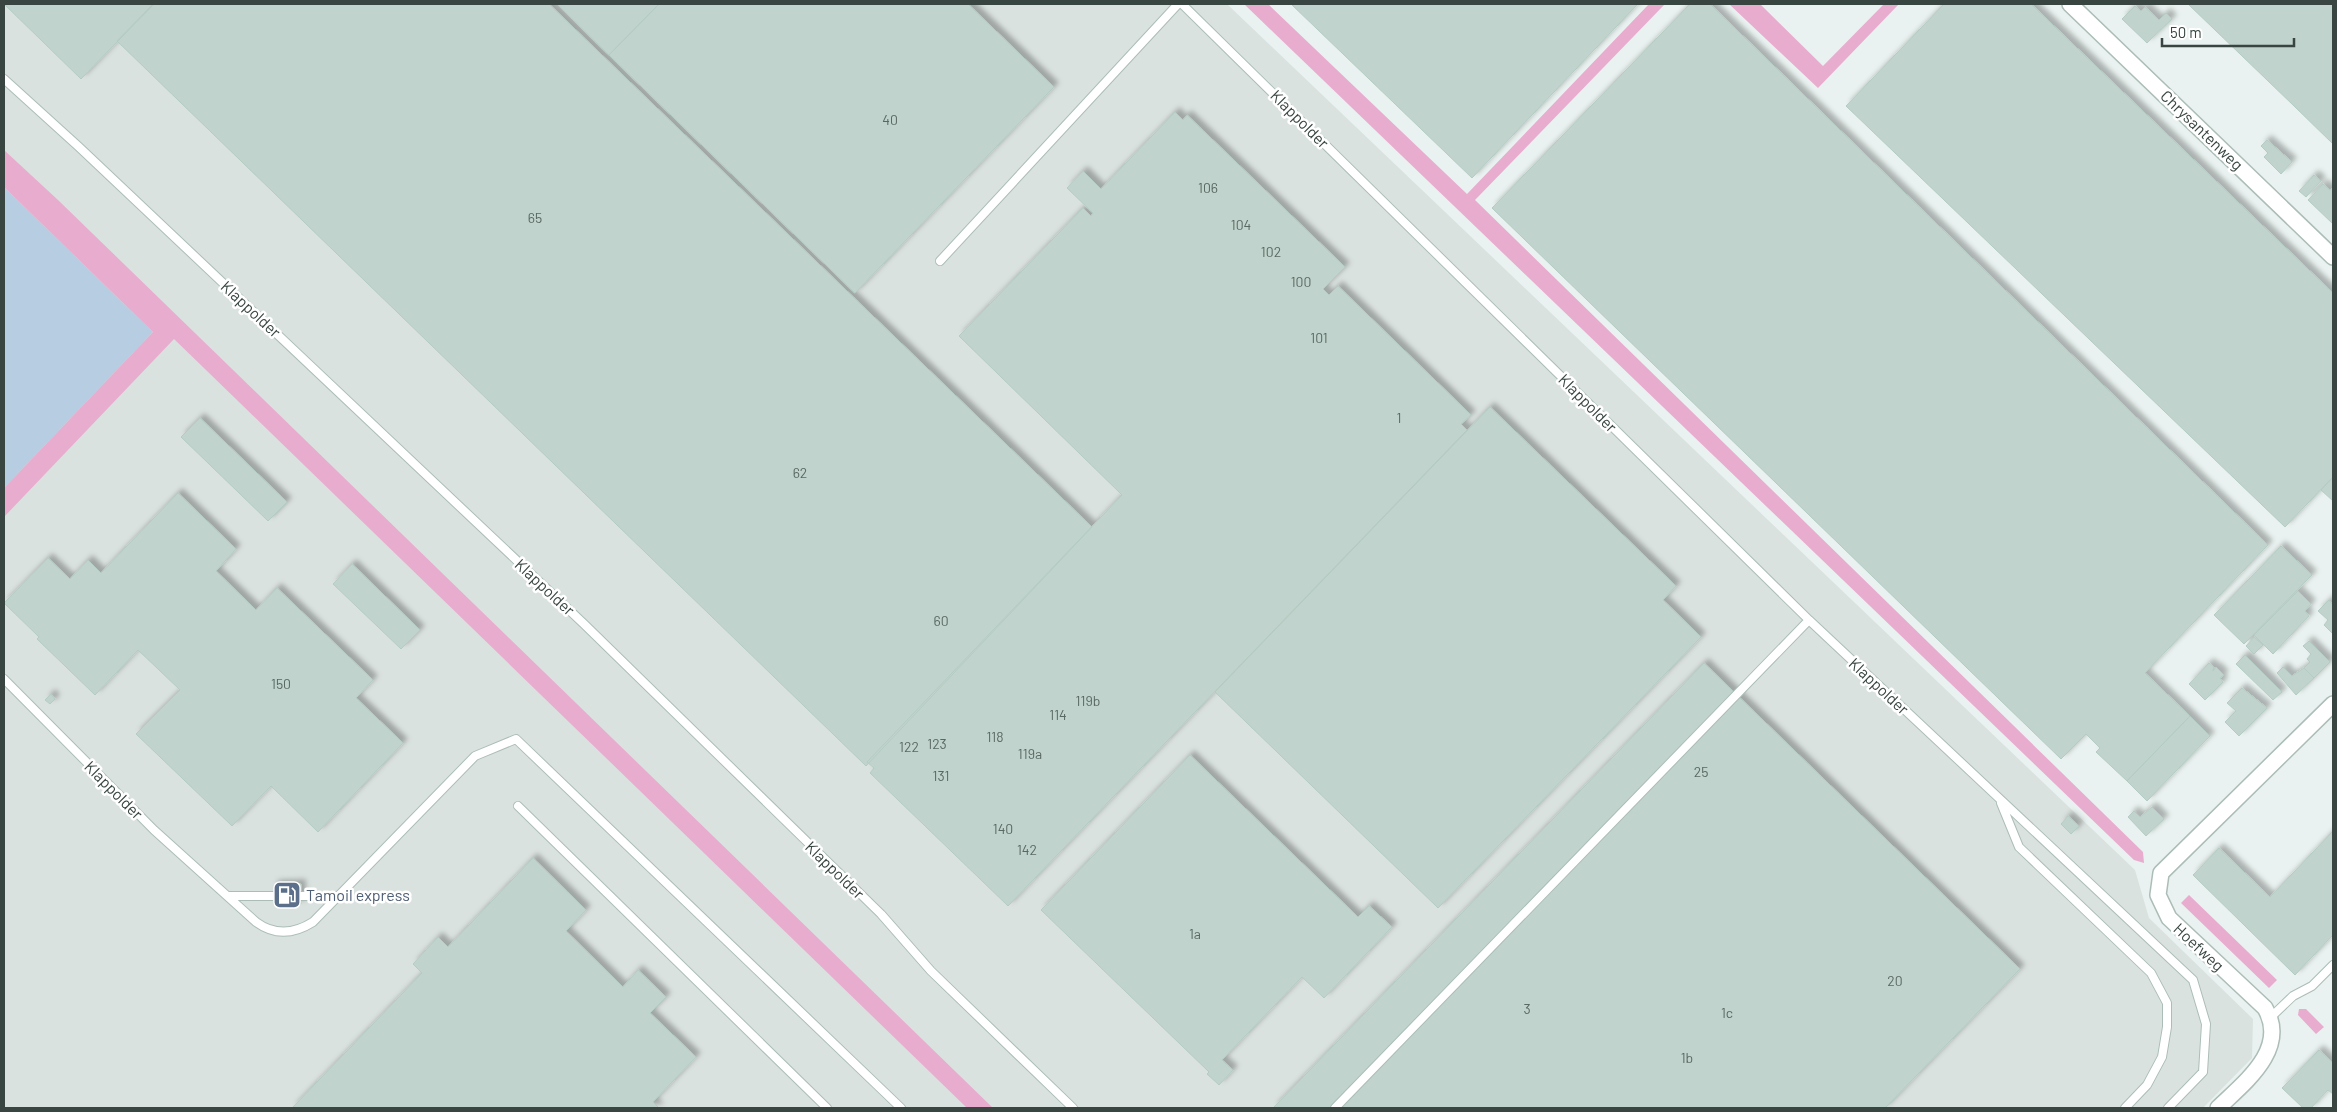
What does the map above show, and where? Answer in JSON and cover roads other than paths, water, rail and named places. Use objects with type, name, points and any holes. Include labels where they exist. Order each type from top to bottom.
[{"type":"street","name":"Chrysantenweg","points":[[2070,4],[2333,257]]},
{"type":"street","name":"Hoefweg","points":[[2270,1018],[2264,1008],[2169,918],[2158,895],[2161,873],[2333,704]]},
{"type":"street","points":[[2218,1108],[2259,1067],[2268,1053],[2272,1029],[2270,1018]]},
{"type":"lane","name":"Klappolder","points":[[940,261],[1180,4],[1809,620],[2192,980],[2206,1024],[2203,1072],[2168,1108]]},
{"type":"lane","name":"Klappolder","points":[[4,79],[79,146],[584,624],[881,914],[931,971],[1073,1108]]},
{"type":"lane","points":[[1335,1108],[1809,620]]},
{"type":"lane","name":"Klappolder","points":[[4,679],[154,830],[228,896],[262,926],[288,932],[302,929],[313,922],[475,756],[516,739],[901,1108]]},
{"type":"lane","name":"Klappolder","points":[[1999,799],[2019,847],[2151,974],[2167,1003],[2167,1027],[2162,1057],[2147,1085],[2125,1108]]},
{"type":"lane","points":[[518,806],[827,1108]]},
{"type":"lane","points":[[228,896],[339,896]]},
{"type":"lane","points":[[2270,1018],[2293,996],[2312,986],[2333,965]]},
{"type":"place","name":"Tamoil express","points":[[287,895]]}]
